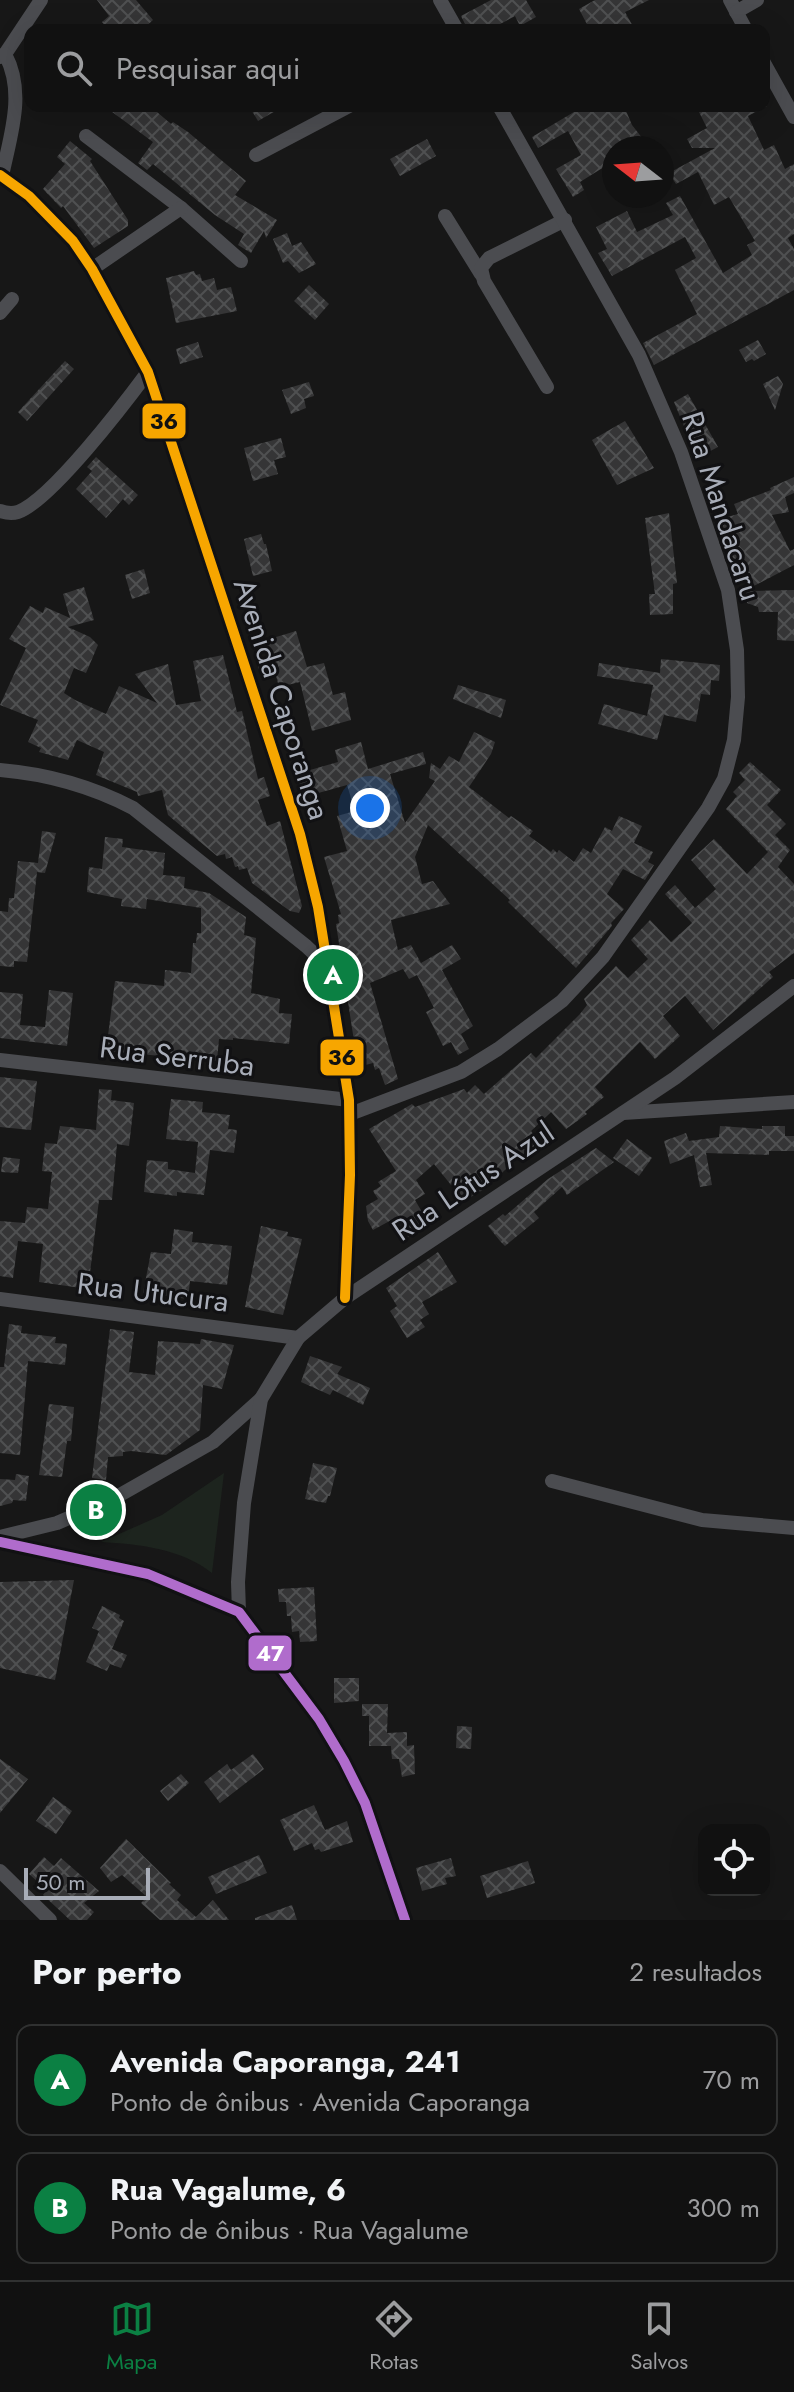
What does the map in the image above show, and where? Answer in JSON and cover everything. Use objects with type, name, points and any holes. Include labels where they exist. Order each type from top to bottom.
[{"type":"street","points":[[1,175],[17,96],[15,77],[2,55],[41,0]]},
{"type":"street","points":[[440,0],[454,24]]},
{"type":"street","points":[[743,24],[733,6],[757,0]]},
{"type":"street","points":[[770,74],[794,117]]},
{"type":"street","points":[[256,155],[338,112]]},
{"type":"street","name":"Rua Mandacaru","points":[[349,1107],[461,1072],[498,1049],[562,1001],[603,957],[708,808],[724,779],[734,740],[738,697],[737,650],[728,590],[681,452],[639,355],[502,112]]},
{"type":"street","points":[[86,136],[181,208],[241,261]]},
{"type":"street","name":"Avenida Caporanga","points":[[1,175],[54,220],[92,269],[148,372],[300,834],[318,907],[349,1107],[345,1298]]},
{"type":"street","points":[[92,269],[181,208]]},
{"type":"street","points":[[445,216],[547,387]]},
{"type":"street","points":[[481,274],[483,263],[489,258],[565,220]]},
{"type":"street","points":[[0,313],[12,299]]},
{"type":"street","points":[[0,511],[8,514],[19,512],[48,490],[110,422],[148,372]]},
{"type":"street","points":[[0,770],[67,781],[103,792],[133,808],[328,967]]},
{"type":"street","name":"Rua Lótus Azul","points":[[239,1612],[242,1518],[261,1399],[298,1338],[345,1298],[675,1078],[794,986]]},
{"type":"street","name":"Rua Serruba","points":[[0,1060],[349,1107]]},
{"type":"street","points":[[619,1113],[794,1102]]},
{"type":"street","name":"Rua Utucura","points":[[0,1299],[298,1338]]},
{"type":"street","points":[[0,1540],[57,1523],[111,1500],[213,1442],[261,1399]]},
{"type":"street","points":[[552,1481],[702,1520],[794,1528]]},
{"type":"street","points":[[0,1540],[148,1574],[239,1612],[319,1719],[344,1761],[365,1803],[405,1920]]},
{"type":"street","points":[[0,1871],[49,1920]]},
{"type":"shaded area","points":[[224,1473],[212,1573],[174,1553],[145,1546],[101,1542],[162,1515]]},
{"type":"building","points":[[97,0],[136,0],[153,20],[149,24],[104,24],[102,22],[109,16]]},
{"type":"building","points":[[491,0],[526,0],[536,17],[524,24],[519,24],[515,16],[500,24],[465,24],[461,16]]},
{"type":"building","points":[[595,0],[649,0],[625,12],[632,24],[587,24],[579,9]]},
{"type":"building","points":[[112,112],[157,112],[171,124],[173,122],[188,132],[246,181],[235,195],[277,220],[266,238],[264,231],[251,253],[238,245],[244,234],[215,215],[153,164],[147,170],[138,163],[153,142]]},
{"type":"building","points":[[253,112],[274,112],[258,121]]},
{"type":"building","points":[[574,112],[627,112],[641,136],[602,136],[602,168],[580,182],[584,190],[573,197],[556,169],[581,155],[568,131],[538,148],[532,137]]},
{"type":"building","points":[[699,112],[756,112],[748,116],[764,150],[774,145],[785,169],[794,164],[794,234],[788,238],[794,249],[794,290],[654,365],[643,343],[697,314],[675,270],[696,258],[685,237],[612,276],[598,253],[607,249],[596,227],[627,211],[637,232],[673,215],[669,208],[674,208],[674,199],[680,196],[723,273],[752,255],[747,245],[755,241],[729,197],[714,205],[698,172],[676,184],[674,170],[715,148],[692,148],[687,139],[707,128]]},
{"type":"building","points":[[427,139],[436,156],[400,176],[390,159]]},
{"type":"building","points":[[70,141],[92,159],[90,161],[128,220],[128,226],[94,248],[63,206],[61,208],[43,189],[65,164],[57,157]]},
{"type":"building","points":[[287,233],[292,246],[301,242],[316,264],[299,273],[288,261],[283,263],[273,239]]},
{"type":"building","points":[[194,271],[196,275],[200,274],[202,281],[214,278],[217,290],[231,287],[237,311],[176,323],[166,278]]},
{"type":"building","points":[[309,285],[329,304],[315,320],[294,301]]},
{"type":"building","points":[[758,340],[766,354],[746,362],[739,350]]},
{"type":"building","points":[[198,342],[203,357],[180,364],[176,349]]},
{"type":"building","points":[[65,361],[74,369],[27,421],[18,412]]},
{"type":"building","points":[[778,376],[783,384],[775,410],[763,384]]},
{"type":"building","points":[[309,382],[314,396],[304,399],[306,408],[291,414],[282,390]]},
{"type":"building","points":[[688,394],[718,447],[697,458],[674,402]]},
{"type":"building","points":[[625,421],[654,468],[617,485],[592,440]]},
{"type":"building","points":[[281,438],[286,457],[274,460],[278,474],[253,481],[244,448]]},
{"type":"building","points":[[96,457],[138,495],[129,505],[123,499],[106,518],[76,489],[92,471],[87,467]]},
{"type":"building","points":[[794,477],[794,493],[785,497],[789,512],[772,515],[790,551],[794,549],[794,565],[746,590],[745,574],[738,578],[717,520],[738,514],[734,504],[771,490]]},
{"type":"building","points":[[669,513],[677,583],[673,584],[673,614],[650,615],[649,594],[655,594],[645,518]]},
{"type":"building","points":[[261,534],[272,571],[253,576],[244,539]]},
{"type":"building","points":[[144,569],[150,593],[132,599],[125,575]]},
{"type":"building","points":[[84,587],[94,620],[68,627],[90,637],[98,645],[86,673],[74,668],[64,693],[75,700],[106,714],[119,686],[157,703],[135,674],[168,664],[176,705],[201,701],[193,661],[223,655],[237,712],[242,711],[258,779],[264,777],[270,796],[258,800],[267,826],[280,821],[302,906],[299,913],[290,911],[252,883],[247,868],[239,870],[232,857],[226,859],[225,854],[217,856],[168,815],[162,790],[138,796],[137,792],[96,775],[104,752],[77,740],[68,760],[39,752],[41,748],[28,742],[38,720],[0,705],[26,648],[9,639],[30,606],[43,613],[45,607],[70,618],[63,594]]},
{"type":"building","points":[[794,590],[794,641],[777,640],[778,612],[759,612],[758,607],[747,603],[746,591]]},
{"type":"building","points":[[296,631],[307,667],[324,663],[333,695],[345,692],[351,720],[312,731],[300,682],[279,687],[276,676],[262,679],[257,663],[269,660],[263,641]]},
{"type":"building","points":[[661,659],[720,665],[719,681],[711,680],[710,695],[701,694],[696,722],[664,715],[657,740],[598,724],[604,704],[647,716],[653,685],[597,676],[599,663],[660,673]]},
{"type":"building","points":[[458,685],[506,700],[501,718],[453,699]]},
{"type":"building","points":[[474,732],[495,742],[491,754],[469,787],[509,818],[511,816],[533,831],[529,836],[551,852],[553,849],[557,853],[559,850],[574,862],[583,848],[591,853],[605,827],[612,831],[619,816],[642,826],[634,843],[653,852],[648,862],[654,865],[645,880],[623,869],[607,894],[624,909],[576,968],[508,902],[510,900],[428,825],[415,857],[422,884],[433,881],[450,904],[391,920],[398,950],[411,945],[421,963],[452,945],[461,959],[442,970],[473,1026],[461,1034],[469,1049],[458,1055],[451,1042],[443,1046],[426,1012],[434,1008],[417,975],[409,979],[403,969],[370,983],[398,1079],[385,1085],[379,1068],[375,1070],[373,1063],[358,1067],[336,924],[341,914],[324,857],[347,851],[337,816],[355,811],[347,785],[304,797],[296,774],[338,762],[335,750],[361,742],[368,769],[423,752],[426,764],[390,774],[405,823],[435,781],[429,778],[431,763],[440,769],[449,756],[459,762]]},
{"type":"building","points":[[750,762],[781,790],[767,805],[786,824],[775,835],[790,850],[778,867],[794,884],[794,953],[769,972],[773,977],[713,1030],[685,996],[663,1016],[680,1036],[655,1059],[640,1042],[595,1087],[604,1097],[585,1112],[587,1114],[566,1129],[551,1112],[531,1131],[541,1145],[525,1157],[522,1154],[486,1188],[464,1201],[434,1164],[416,1180],[425,1194],[415,1200],[429,1224],[408,1237],[397,1217],[373,1230],[366,1206],[378,1199],[373,1191],[381,1186],[378,1182],[396,1171],[369,1129],[412,1104],[415,1107],[464,1089],[467,1093],[475,1085],[484,1094],[531,1053],[536,1058],[580,1014],[587,1005],[584,999],[616,966],[628,978],[648,959],[631,940],[650,920],[671,942],[692,923],[665,894],[675,885],[695,908],[716,889],[691,860],[714,839],[747,874],[768,852],[726,809],[737,796],[733,792],[745,780],[739,773]]},
{"type":"building","points":[[42,831],[56,833],[45,873],[37,872],[27,962],[14,961],[14,967],[0,966],[0,911],[8,912],[9,898],[14,898],[18,861],[38,863]]},
{"type":"building","points":[[105,837],[123,839],[122,847],[165,853],[163,875],[185,877],[184,888],[209,893],[246,917],[244,935],[256,938],[251,993],[280,999],[279,1013],[292,1014],[289,1044],[219,1039],[217,1061],[106,1051],[115,981],[164,986],[165,970],[191,973],[193,943],[196,943],[197,933],[201,933],[201,908],[147,899],[146,909],[121,906],[122,899],[87,892],[89,867],[102,869]]},
{"type":"building","points":[[49,990],[73,993],[67,1046],[0,1038],[0,992],[23,994],[20,1025],[45,1027]]},
{"type":"building","points":[[0,1077],[37,1081],[31,1130],[0,1127]]},
{"type":"building","points":[[99,1089],[112,1090],[111,1100],[134,1103],[129,1146],[117,1144],[112,1200],[99,1200],[88,1289],[39,1282],[43,1244],[18,1241],[13,1278],[0,1276],[0,1221],[25,1223],[27,1207],[48,1209],[52,1172],[42,1171],[45,1143],[57,1144],[60,1126],[96,1130]]},
{"type":"building","points":[[171,1099],[203,1102],[202,1112],[230,1115],[228,1129],[237,1130],[234,1153],[210,1150],[204,1195],[144,1192],[147,1160],[168,1162],[168,1169],[195,1173],[198,1142],[166,1139]]},
{"type":"building","points":[[720,1126],[762,1129],[762,1126],[785,1126],[785,1136],[794,1136],[794,1151],[769,1151],[769,1155],[706,1153],[712,1185],[700,1187],[694,1155],[670,1164],[664,1141],[686,1133],[689,1141],[719,1137]]},
{"type":"building","points":[[627,1139],[652,1158],[639,1176],[613,1158]]},
{"type":"building","points":[[596,1148],[614,1162],[567,1195],[562,1187],[534,1212],[539,1218],[505,1246],[488,1226],[503,1214],[505,1216],[548,1179]]},
{"type":"building","points":[[3,1157],[20,1159],[18,1173],[1,1172]]},
{"type":"building","points":[[261,1226],[288,1232],[287,1236],[302,1239],[283,1315],[245,1307]]},
{"type":"building","points":[[174,1229],[193,1232],[192,1242],[232,1246],[227,1285],[190,1281],[188,1299],[143,1293],[151,1252],[171,1254]]},
{"type":"building","points":[[438,1252],[457,1282],[422,1302],[429,1314],[420,1320],[425,1327],[407,1338],[390,1311],[397,1306],[386,1288]]},
{"type":"building","points":[[9,1324],[22,1326],[21,1333],[56,1337],[55,1343],[67,1344],[65,1365],[28,1361],[20,1455],[0,1453],[0,1367],[4,1367]]},
{"type":"building","points":[[110,1329],[134,1332],[129,1372],[155,1375],[158,1341],[200,1344],[201,1339],[234,1345],[222,1389],[203,1385],[200,1430],[166,1455],[131,1451],[123,1452],[123,1456],[108,1457],[106,1480],[92,1478]]},
{"type":"building","points":[[310,1356],[342,1367],[337,1374],[370,1388],[363,1405],[333,1390],[330,1395],[301,1382]]},
{"type":"building","points":[[49,1404],[74,1407],[71,1441],[67,1441],[62,1477],[39,1475]]},
{"type":"building","points":[[313,1463],[337,1468],[326,1503],[305,1499]]},
{"type":"building","points":[[16,1474],[29,1476],[26,1501],[13,1500],[0,1506],[0,1479],[15,1480]]},
{"type":"building","points":[[74,1580],[55,1680],[0,1668],[0,1582]]},
{"type":"building","points":[[314,1587],[317,1641],[300,1642],[299,1631],[292,1632],[286,1602],[279,1602],[278,1589]]},
{"type":"building","points":[[102,1606],[120,1615],[119,1618],[124,1621],[112,1649],[127,1655],[121,1668],[110,1664],[107,1671],[86,1662],[99,1631],[92,1628]]},
{"type":"building","points":[[334,1678],[359,1678],[359,1701],[334,1703]]},
{"type":"building","points":[[362,1704],[388,1704],[387,1733],[407,1732],[407,1746],[414,1745],[415,1774],[402,1777],[399,1759],[392,1759],[391,1746],[369,1746],[369,1716],[362,1716]]},
{"type":"building","points":[[457,1726],[472,1727],[471,1749],[456,1748]]},
{"type":"building","points":[[253,1754],[264,1769],[220,1803],[204,1782],[227,1764],[231,1770]]},
{"type":"building","points":[[0,1759],[28,1779],[0,1813]]},
{"type":"building","points":[[181,1774],[189,1783],[168,1801],[160,1791]]},
{"type":"building","points":[[53,1797],[72,1811],[56,1834],[36,1821]]},
{"type":"building","points":[[314,1805],[325,1830],[347,1821],[353,1842],[321,1852],[315,1850],[312,1843],[294,1851],[280,1820]]},
{"type":"building","points":[[126,1839],[171,1883],[181,1895],[177,1900],[196,1917],[213,1900],[229,1920],[160,1920],[141,1903],[147,1897],[122,1875],[111,1882],[100,1868]]},
{"type":"building","points":[[259,1855],[267,1873],[216,1894],[208,1877]]},
{"type":"building","points":[[44,1857],[54,1866],[61,1858],[99,1891],[84,1903],[94,1912],[87,1920],[70,1920],[43,1895],[47,1890],[29,1874]]},
{"type":"building","points":[[451,1858],[456,1876],[445,1878],[447,1884],[422,1891],[416,1868]]},
{"type":"building","points":[[528,1861],[535,1883],[487,1898],[480,1876]]},
{"type":"building","points":[[292,1905],[297,1920],[255,1920],[255,1918]]},
{"type":"transit line","name":"36","points":[[0,175],[29,196],[73,241],[92,269],[148,372],[300,834],[318,907],[349,1100],[350,1175],[345,1298]]},
{"type":"transit line","name":"47","points":[[0,1542],[148,1574],[239,1612],[319,1719],[344,1761],[365,1803],[405,1920]]},
{"type":"place","name":"Avenida Caporanga, 241","points":[[333,975]]},
{"type":"place","name":"Rua Vagalume, 6","points":[[96,1510]]}]
